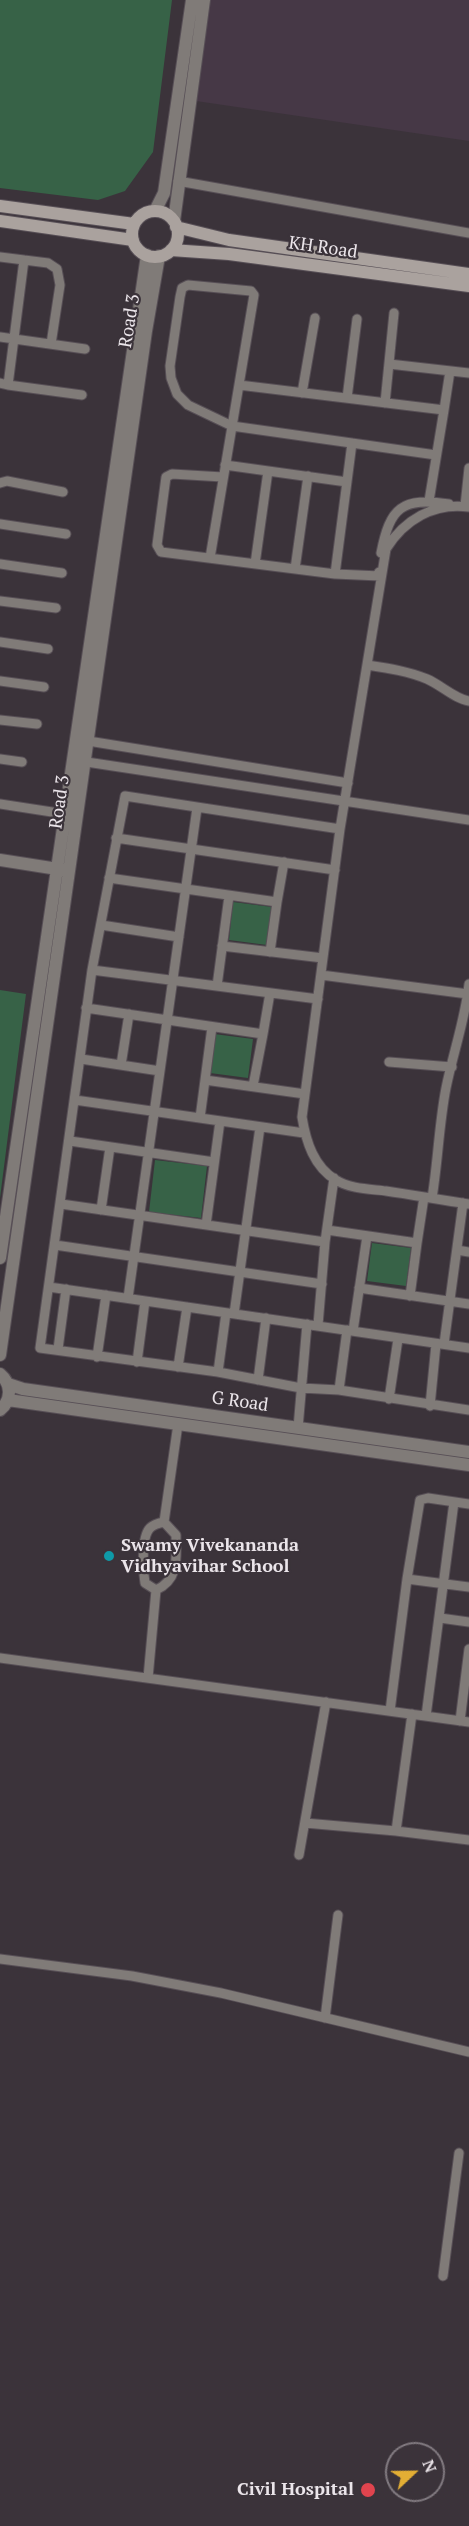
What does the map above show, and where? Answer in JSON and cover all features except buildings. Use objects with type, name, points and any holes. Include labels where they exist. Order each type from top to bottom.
[{"type":"main road","points":[[0,206],[134,224]]},
{"type":"main road","points":[[155,211],[165,213],[175,224],[177,235],[171,250],[153,256],[136,247],[133,240],[134,224],[142,214],[155,211]]},
{"type":"main road","points":[[0,220],[133,240]]},
{"type":"main road","name":"KH Road","points":[[175,224],[228,240],[469,274]]},
{"type":"main road","name":"KH Road","points":[[171,250],[230,254],[469,286]]},
{"type":"street","points":[[155,211],[164,193],[192,0]]},
{"type":"street","points":[[175,224],[178,181],[204,0]]},
{"type":"street","points":[[178,181],[469,234]]},
{"type":"street","name":"Road 3","points":[[0,1355],[62,869],[65,814],[83,740],[146,331],[153,256]]},
{"type":"street","points":[[0,257],[48,263],[57,269],[60,275],[60,285],[51,344]]},
{"type":"street","points":[[24,260],[4,384],[82,395]]},
{"type":"street","points":[[210,558],[232,426],[253,292],[194,285],[182,288],[170,366],[171,378],[177,394],[188,405],[232,426],[436,455]]},
{"type":"street","points":[[385,403],[394,313]]},
{"type":"street","points":[[302,393],[315,318]]},
{"type":"street","points":[[347,398],[357,319]]},
{"type":"street","points":[[0,337],[85,349]]},
{"type":"street","points":[[389,364],[469,373]]},
{"type":"street","points":[[429,501],[450,371]]},
{"type":"street","points":[[238,385],[444,410]]},
{"type":"street","points":[[335,574],[352,443]]},
{"type":"street","points":[[225,465],[347,482]]},
{"type":"street","points":[[465,506],[469,468]]},
{"type":"street","points":[[255,564],[268,471]]},
{"type":"street","points":[[223,477],[172,474],[166,477],[159,549],[165,553],[335,574],[380,576]]},
{"type":"street","points":[[295,569],[308,476]]},
{"type":"street","points":[[0,483],[7,481],[63,492]]},
{"type":"street","points":[[380,576],[381,555],[389,520],[402,507],[429,501],[465,506]]},
{"type":"street","points":[[430,1406],[466,1203],[356,1187],[334,1178],[321,1167],[313,1154],[304,1133],[302,1117],[340,829],[386,549],[394,535],[408,522],[443,507],[465,506]]},
{"type":"street","points":[[0,524],[66,534]]},
{"type":"street","points":[[0,564],[62,573]]},
{"type":"street","points":[[0,601],[56,608]]},
{"type":"street","points":[[0,642],[48,649]]},
{"type":"street","points":[[367,665],[416,675],[469,701]]},
{"type":"street","points":[[0,681],[44,687]]},
{"type":"street","points":[[0,720],[37,724]]},
{"type":"street","points":[[83,740],[348,783]]},
{"type":"street","points":[[0,759],[22,762]]},
{"type":"street","points":[[78,761],[469,820]]},
{"type":"street","name":"Road 3","points":[[0,1258],[78,761]]},
{"type":"street","points":[[340,829],[125,796],[92,970],[40,1348],[218,1372],[301,1388],[339,1390],[430,1406],[469,1410]]},
{"type":"street","points":[[0,804],[65,814]]},
{"type":"street","points":[[128,1298],[197,808]]},
{"type":"street","points":[[116,838],[335,870]]},
{"type":"street","points":[[0,860],[62,869]]},
{"type":"street","points":[[270,952],[284,862]]},
{"type":"street","points":[[109,878],[277,902]]},
{"type":"street","points":[[217,986],[229,896]]},
{"type":"street","points":[[101,925],[179,937]]},
{"type":"street","points":[[222,946],[323,958]]},
{"type":"street","points":[[92,970],[318,999]]},
{"type":"street","points":[[321,975],[469,989],[467,1017],[440,1119],[410,1296]]},
{"type":"street","points":[[253,1086],[270,993]]},
{"type":"street","points":[[87,1008],[263,1034]]},
{"type":"street","points":[[121,1065],[129,1014]]},
{"type":"street","points":[[200,1118],[212,1028]]},
{"type":"street","points":[[81,1059],[160,1071]]},
{"type":"street","points":[[388,1062],[452,1067]]},
{"type":"street","points":[[205,1080],[305,1094]]},
{"type":"street","points":[[75,1100],[304,1133]]},
{"type":"street","points":[[206,1225],[220,1121]]},
{"type":"street","points":[[218,1372],[240,1272],[260,1127]]},
{"type":"street","points":[[70,1141],[214,1162]]},
{"type":"street","points":[[101,1209],[110,1147]]},
{"type":"street","points":[[318,1325],[325,1242],[334,1178]]},
{"type":"street","points":[[61,1204],[325,1242]]},
{"type":"street","points":[[327,1230],[417,1244]]},
{"type":"street","points":[[339,1390],[367,1236]]},
{"type":"street","points":[[55,1245],[322,1284]]},
{"type":"street","points":[[457,1250],[469,1252]]},
{"type":"street","points":[[49,1287],[469,1348]]},
{"type":"street","points":[[359,1288],[469,1304]]},
{"type":"street","points":[[58,1349],[66,1289]]},
{"type":"street","points":[[97,1357],[106,1295]]},
{"type":"street","points":[[137,1362],[146,1301]]},
{"type":"street","points":[[178,1367],[186,1307]]},
{"type":"street","points":[[258,1380],[266,1318]]},
{"type":"street","points":[[298,1428],[307,1324]]},
{"type":"street","points":[[389,1399],[398,1339]]},
{"type":"street","points":[[4,1379],[4,1405]]},
{"type":"street","name":"G Road","points":[[4,1379],[23,1389],[469,1452]]},
{"type":"street","name":"G Road","points":[[4,1405],[178,1424],[469,1465]]},
{"type":"street","points":[[164,1522],[178,1424]]},
{"type":"street","points":[[390,1711],[420,1500],[428,1497],[469,1504]]},
{"type":"street","points":[[426,1716],[454,1502]]},
{"type":"street","points":[[156,1590],[146,1583],[143,1573],[145,1540],[147,1531],[152,1525],[164,1522]]},
{"type":"street","points":[[156,1590],[171,1580],[175,1572],[176,1535],[164,1522]]},
{"type":"street","points":[[407,1579],[469,1587]]},
{"type":"street","points":[[148,1678],[156,1590]]},
{"type":"street","points":[[440,1618],[469,1622]]},
{"type":"street","points":[[0,1658],[464,1721],[469,1649]]},
{"type":"street","points":[[299,1855],[326,1702]]},
{"type":"street","points":[[396,1831],[412,1714]]},
{"type":"street","points":[[305,1822],[469,1840]]},
{"type":"street","points":[[325,2018],[338,1915]]},
{"type":"street","points":[[0,1959],[132,1976],[221,1993],[469,2052]]},
{"type":"street","points":[[443,2276],[459,2153]]},
{"type":"shaded area","points":[[209,0],[469,0],[469,141],[196,101]]},
{"type":"green space","points":[[0,0],[172,0],[153,152],[125,191],[98,200],[0,188]]},
{"type":"green space","points":[[233,902],[272,907],[267,945],[229,940]]},
{"type":"green space","points":[[0,990],[26,994],[0,1198]]},
{"type":"green space","points":[[214,1034],[253,1039],[248,1078],[210,1073]]},
{"type":"green space","points":[[155,1160],[207,1166],[201,1218],[149,1212]]},
{"type":"green space","points":[[372,1243],[411,1248],[406,1286],[367,1281]]},
{"type":"place","name":"Swamy Vivekananda Vidhyavihar School","points":[[109,1556]]},
{"type":"place","name":"Civil Hospital","points":[[368,2490]]}]
